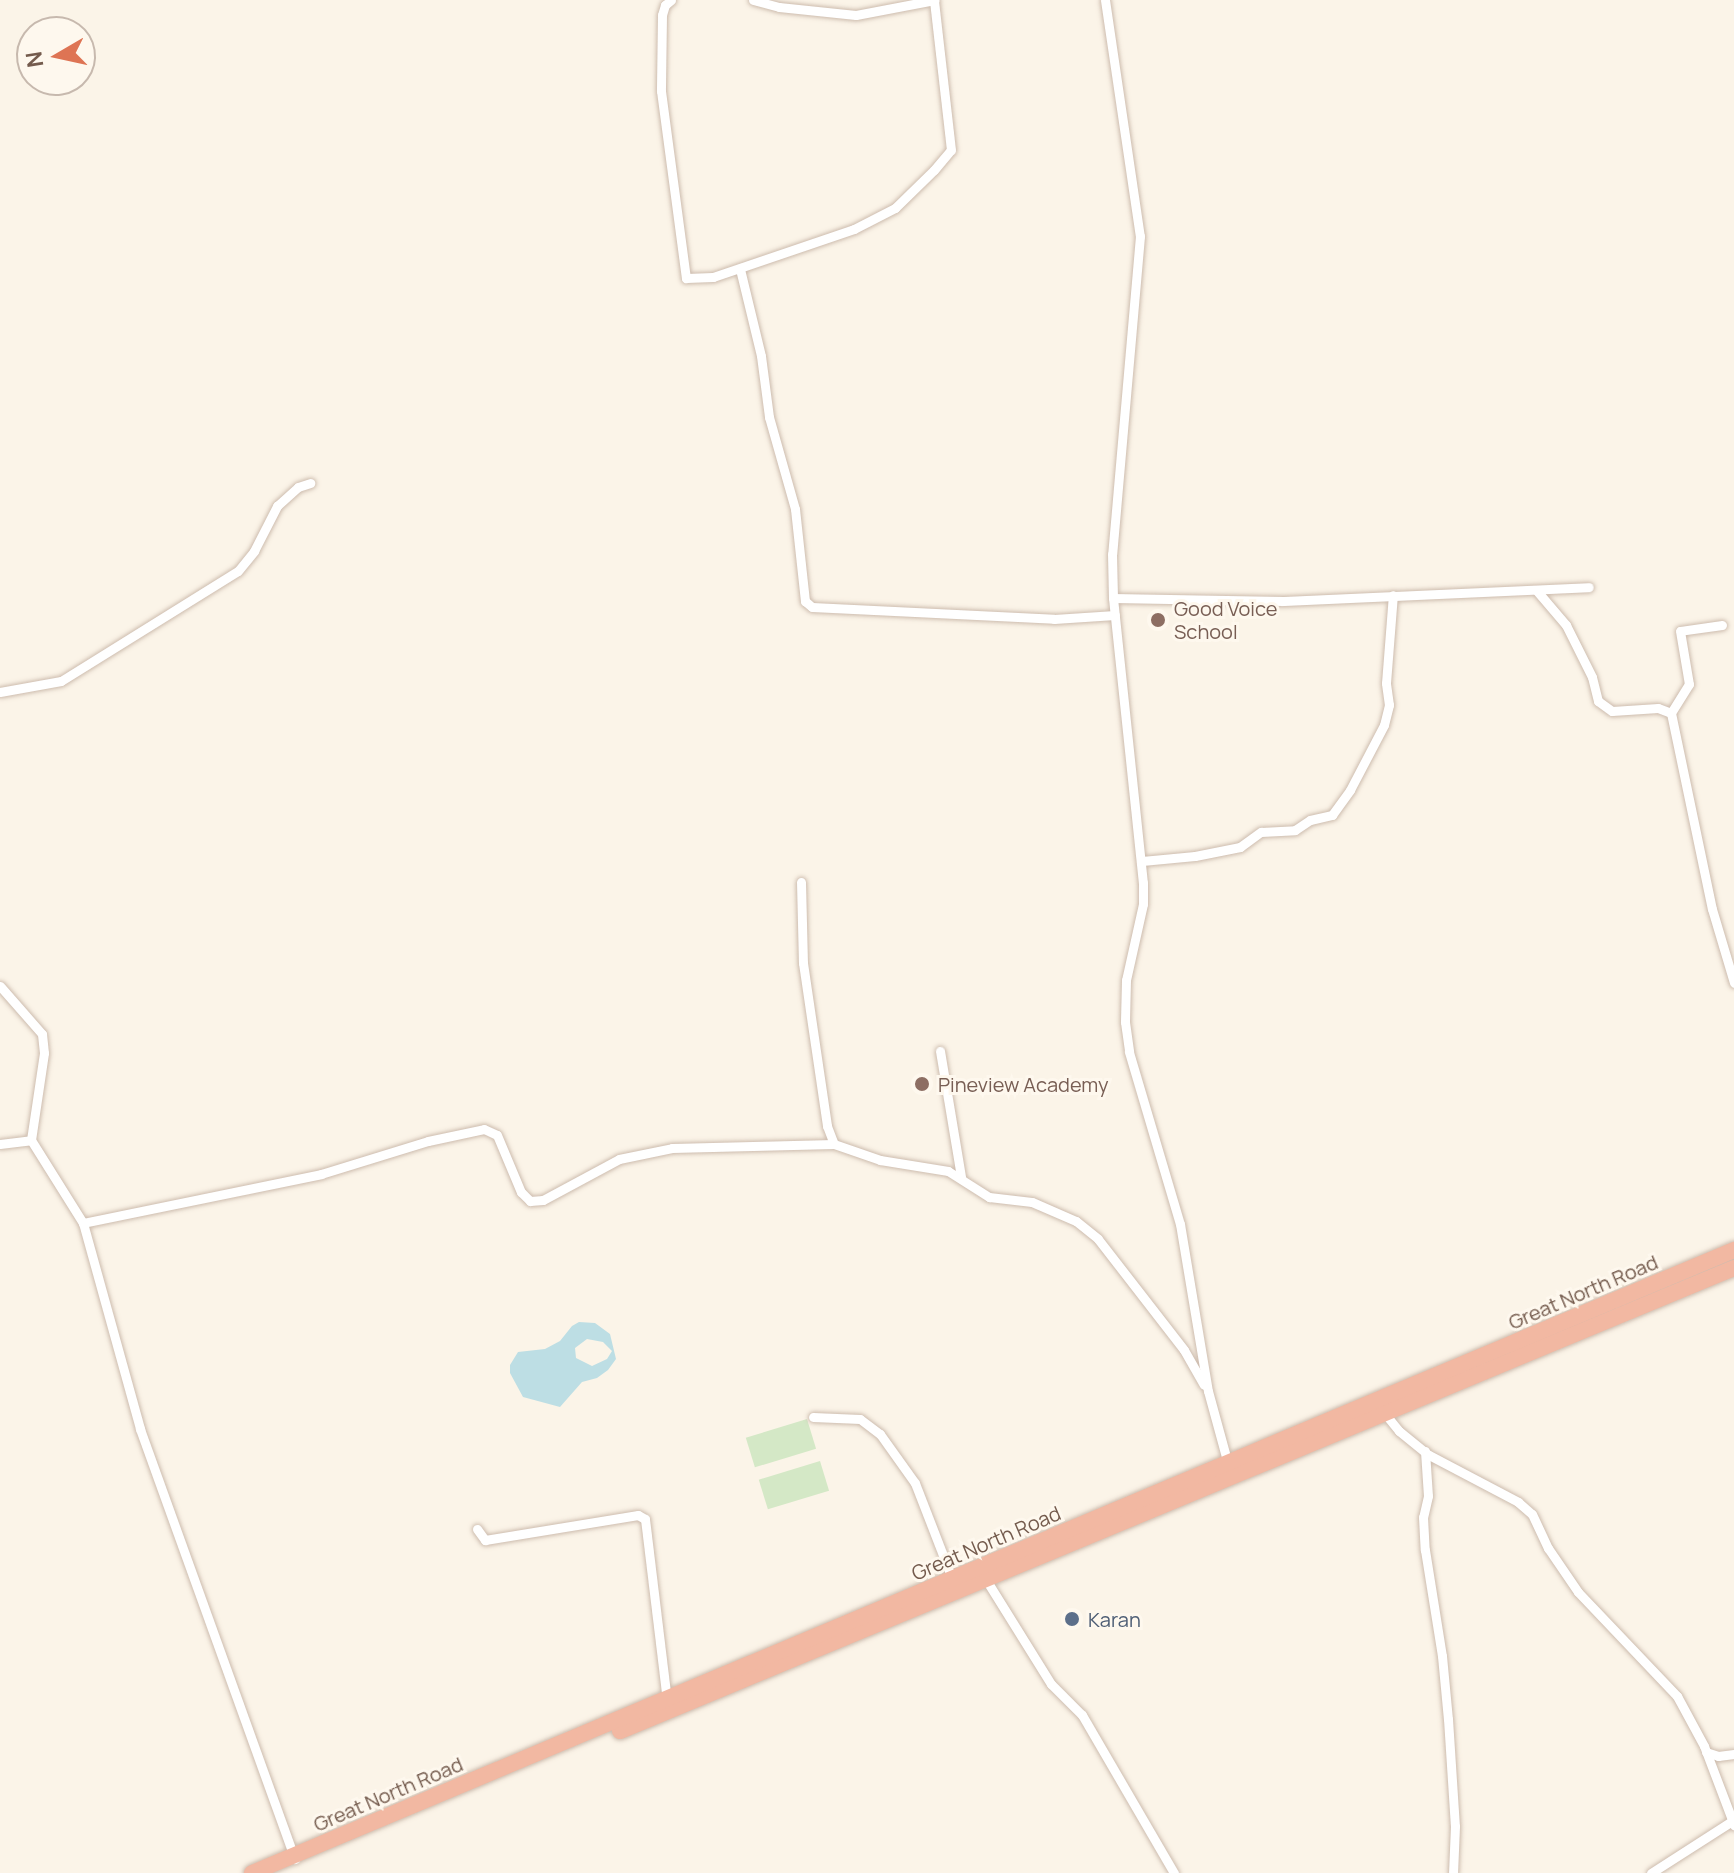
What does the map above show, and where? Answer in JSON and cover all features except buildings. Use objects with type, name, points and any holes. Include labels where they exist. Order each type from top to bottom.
[{"type":"highway","name":"Great North Road","points":[[1380,1407],[1734,1250]]},
{"type":"highway","name":"Great North Road","points":[[252,1873],[295,1859],[668,1706],[1380,1407],[1734,1268]]},
{"type":"highway","name":"Great North Road","points":[[272,1873],[295,1859]]},
{"type":"street","points":[[671,0],[665,5],[662,15],[661,91],[686,278],[713,277],[854,229],[895,208],[951,150],[935,0],[856,15],[779,7],[753,0]]},
{"type":"street","points":[[1105,0],[1140,236],[1112,554],[1113,598],[1142,861],[1143,904],[1126,980],[1125,1022],[1129,1052],[1180,1224],[1208,1391],[1229,1470]]},
{"type":"street","points":[[740,269],[761,356],[769,417],[795,509],[805,601],[812,607],[1054,619],[1115,615]]},
{"type":"street","points":[[0,692],[61,681],[238,571],[254,551],[277,506],[298,487],[310,483]]},
{"type":"street","points":[[1113,598],[1283,601],[1589,587]]},
{"type":"street","points":[[1537,591],[1566,625],[1592,677],[1598,701],[1612,711],[1658,708],[1671,713]]},
{"type":"street","points":[[1142,861],[1195,856],[1240,847],[1261,832],[1300,829],[1310,820],[1332,815],[1350,790],[1384,725],[1389,705],[1386,683],[1393,595]]},
{"type":"street","points":[[1722,625],[1680,631],[1689,684],[1671,713],[1712,909],[1734,983]]},
{"type":"street","points":[[801,882],[803,963],[827,1126],[834,1144]]},
{"type":"street","points":[[0,986],[40,1030],[44,1040],[31,1140],[83,1223],[140,1429],[295,1859]]},
{"type":"street","points":[[940,1051],[961,1177]]},
{"type":"street","points":[[83,1223],[321,1174],[428,1141],[484,1129],[497,1135],[521,1192],[530,1201],[543,1200],[619,1159],[672,1148],[834,1144],[880,1160],[961,1177],[989,1197],[1040,1205],[1089,1230],[1184,1350],[1208,1391]]},
{"type":"street","points":[[0,1144],[31,1140]]},
{"type":"street","points":[[1380,1407],[1399,1431],[1425,1451],[1518,1502],[1532,1514],[1548,1548],[1578,1592],[1677,1696],[1706,1752],[1733,1823],[1651,1873]]},
{"type":"street","points":[[813,1417],[860,1419],[880,1434],[915,1483],[954,1586]]},
{"type":"street","points":[[1425,1451],[1428,1496],[1423,1528],[1448,1719],[1455,1826],[1453,1873]]},
{"type":"street","points":[[477,1529],[485,1540],[638,1515],[645,1519],[668,1706]]},
{"type":"street","points":[[983,1573],[1051,1684],[1082,1715],[1174,1873]]},
{"type":"street","points":[[1706,1752],[1718,1756],[1734,1754]]},
{"type":"green space","points":[[807,1419],[816,1449],[755,1467],[746,1438]]},
{"type":"green space","points":[[820,1461],[829,1491],[768,1509],[759,1480]]},
{"type":"water","points":[[579,1322],[595,1323],[610,1334],[616,1359],[597,1378],[582,1382],[560,1407],[523,1397],[510,1373],[510,1365],[518,1352],[545,1349],[560,1341]],"holes":[[[587,1339],[603,1342],[612,1351],[607,1359],[592,1366],[576,1358],[575,1348]]]},
{"type":"place","name":"Good Voice School","points":[[1158,620]]},
{"type":"place","name":"Pineview Academy","points":[[922,1084]]},
{"type":"place","name":"Karan","points":[[1072,1619]]}]
